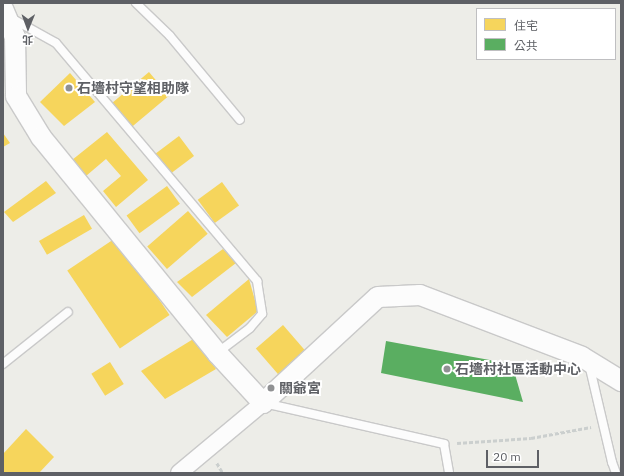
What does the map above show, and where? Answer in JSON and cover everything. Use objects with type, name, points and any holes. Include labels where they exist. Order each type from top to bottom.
[{"type":"street","points":[[4,11],[15,37],[16,96],[41,137],[216,353],[263,403]]},
{"type":"street","points":[[179,473],[263,403],[378,297],[420,295],[582,357],[621,381]]},
{"type":"lane","points":[[136,3],[170,36],[240,120]]},
{"type":"lane","points":[[4,11],[56,43],[257,281],[262,314],[250,328],[216,353]]},
{"type":"lane","points":[[3,364],[68,312]]},
{"type":"lane","points":[[588,361],[616,473]]},
{"type":"lane","points":[[263,403],[444,444],[448,473]]},
{"type":"path","points":[[444,444],[532,438],[603,425]]},
{"type":"building: 住宅","points":[[149,72],[169,96],[131,127],[111,103]]},
{"type":"building: 住宅","name":"石墻村守望相助隊","points":[[70,73],[95,102],[64,126],[40,102]]},
{"type":"building: 住宅","points":[[107,132],[148,180],[116,207],[103,191],[121,176],[106,159],[86,176],[72,160]]},
{"type":"building: 住宅","points":[[3,133],[10,143],[3,147]]},
{"type":"building: 住宅","points":[[179,136],[194,156],[170,174],[155,154]]},
{"type":"building: 住宅","points":[[46,181],[56,193],[13,222],[4,212]]},
{"type":"building: 住宅","points":[[222,182],[239,205],[215,223],[198,200]]},
{"type":"building: 住宅","points":[[167,186],[180,204],[139,233],[127,215]]},
{"type":"building: 住宅","points":[[188,211],[208,234],[167,269],[147,246]]},
{"type":"building: 住宅","points":[[84,215],[92,229],[47,255],[39,241]]},
{"type":"building: 住宅","points":[[117,237],[170,315],[120,348],[67,271]]},
{"type":"building: 住宅","points":[[223,249],[236,263],[192,297],[177,282]]},
{"type":"building: 住宅","points":[[249,279],[258,311],[227,337],[206,315]]},
{"type":"building: 住宅","points":[[283,325],[307,353],[280,377],[256,349]]},
{"type":"building: 住宅","points":[[195,338],[216,369],[165,399],[141,371]]},
{"type":"building: 住宅","points":[[110,362],[124,384],[105,396],[91,374]]},
{"type":"building: 住宅","points":[[26,429],[54,457],[39,473],[4,473],[3,454]]},
{"type":"building: 公共","name":"石墻村社區活動中心","points":[[386,341],[512,364],[523,402],[381,373]]},
{"type":"place","name":"石墻村守望相助隊","points":[[69,88]]},
{"type":"place","name":"石墻村社區活動中心","points":[[447,369]]},
{"type":"place","name":"關爺宮","points":[[271,388]]}]
